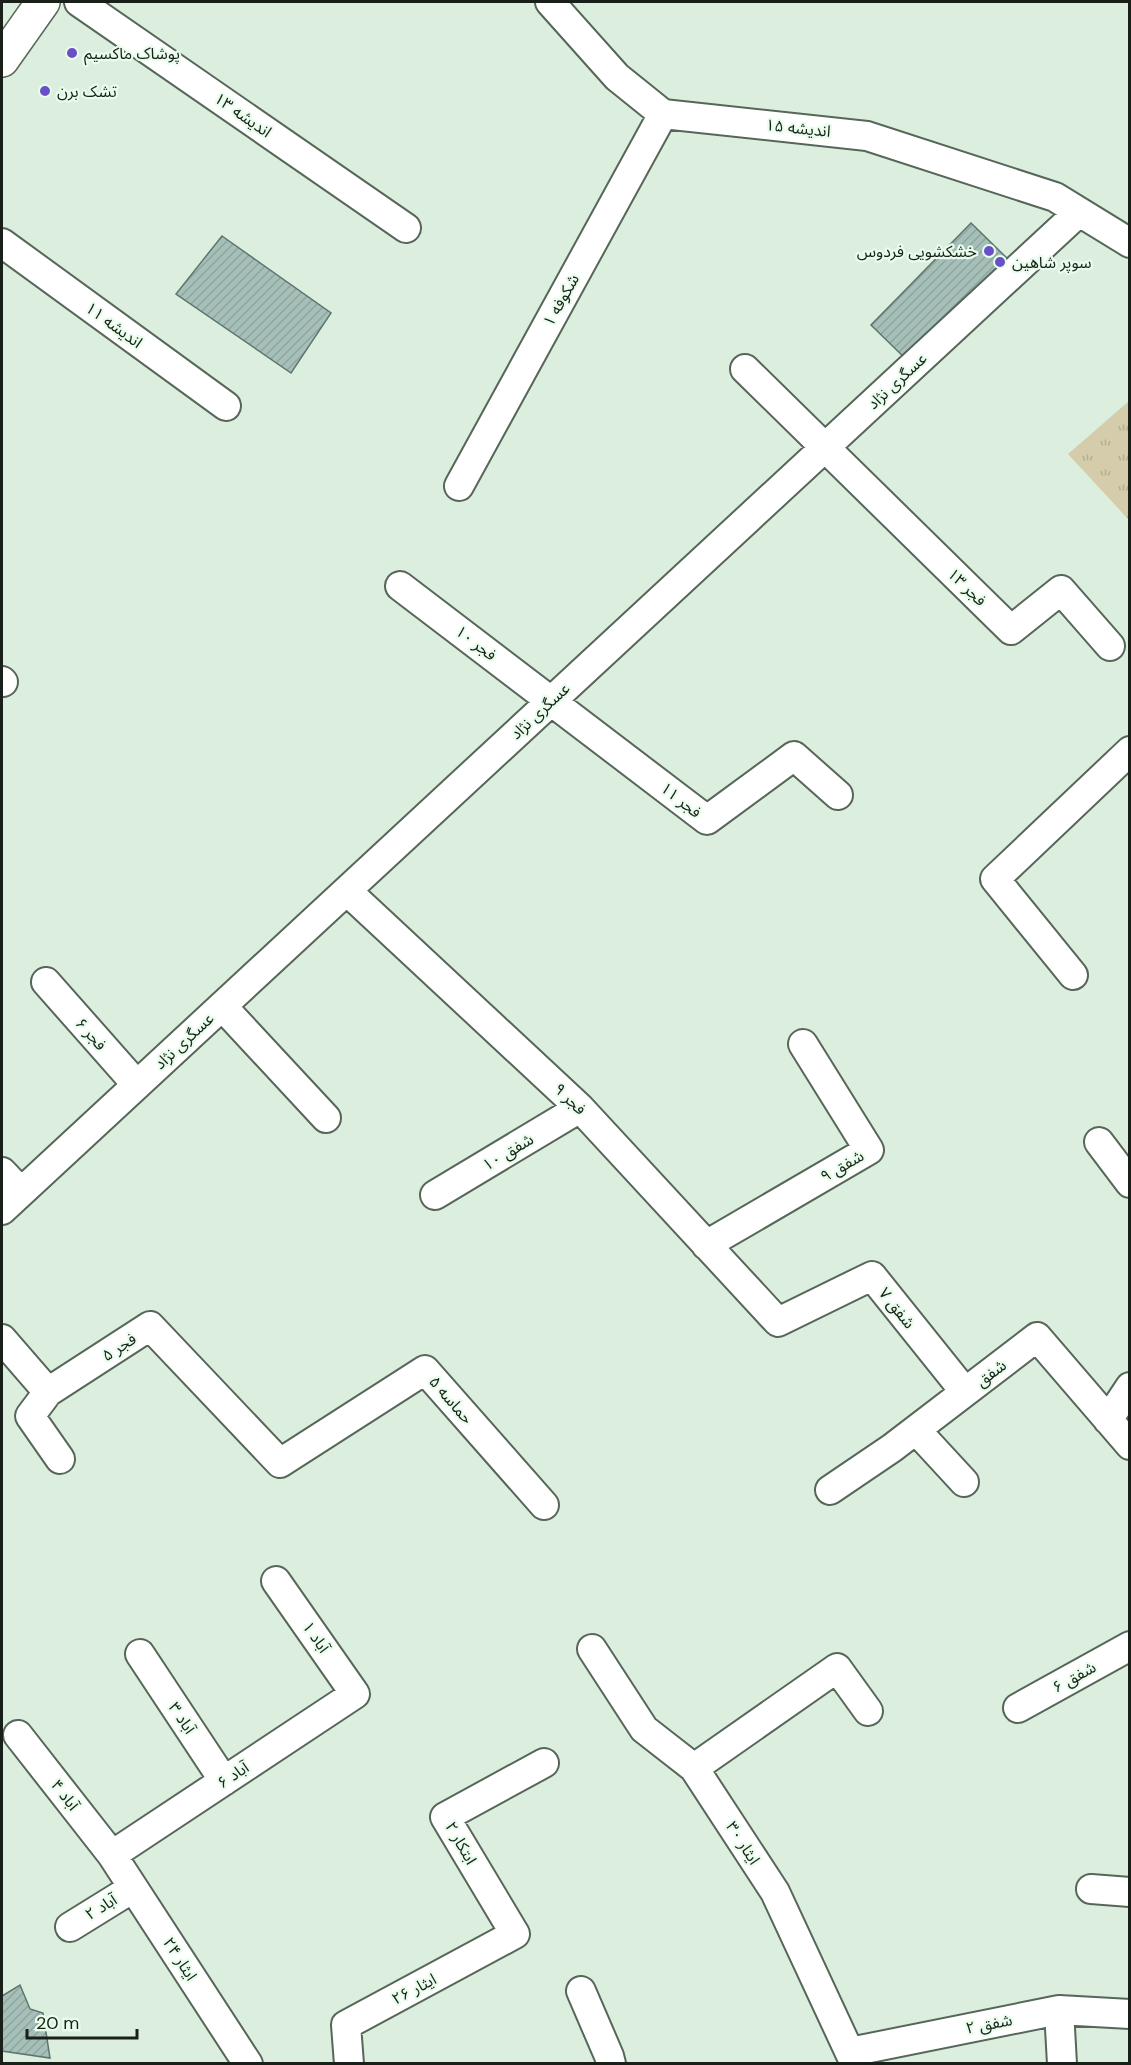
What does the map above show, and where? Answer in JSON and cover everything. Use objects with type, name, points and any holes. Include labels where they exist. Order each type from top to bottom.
[{"type":"main road","points":[[2,60],[43,2]]},
{"type":"street","name":"اندیشه ١٣","points":[[79,2],[406,228]]},
{"type":"street","points":[[550,2],[617,77],[663,114]]},
{"type":"street","name":"اندیشه ۱۵","points":[[663,114],[867,135],[1055,197],[1130,243]]},
{"type":"street","name":"شکوفه ۱","points":[[459,486],[663,114]]},
{"type":"street","name":"عسگری نژاد","points":[[11,1201],[1079,212]]},
{"type":"street","name":"اندیشه ۱۱","points":[[2,243],[226,406]]},
{"type":"street","points":[[745,369],[824,448]]},
{"type":"street","name":"فجر ۱۳","points":[[824,448],[1011,630],[1061,590],[1110,646]]},
{"type":"street","name":"فجر ۱۰","points":[[400,586],[552,700]]},
{"type":"street","name":"فجر ۱۱","points":[[552,700],[707,820],[794,756],[838,795]]},
{"type":"street","points":[[1073,975],[994,879],[1130,752]]},
{"type":"street","name":"فجر ۹","points":[[347,891],[580,1108],[778,1322]]},
{"type":"street","name":"فجر ۶","points":[[45,982],[137,1085]]},
{"type":"street","points":[[222,1006],[326,1118]]},
{"type":"street","name":"شفق ۹","points":[[706,1245],[869,1150],[803,1044]]},
{"type":"street","name":"شفق ۱۰","points":[[435,1196],[580,1108]]},
{"type":"street","points":[[1099,1142],[1130,1183]]},
{"type":"street","points":[[2,1172],[11,1201]]},
{"type":"street","name":"شفق ۷","points":[[778,1322],[872,1276],[965,1392]]},
{"type":"street","name":"فجر ۵","points":[[48,1392],[150,1326],[280,1463]]},
{"type":"street","name":"شفق","points":[[830,1490],[916,1430],[1037,1338],[1130,1444]]},
{"type":"street","points":[[2,1339],[48,1392],[30,1416],[60,1459]]},
{"type":"street","name":"حماسه ۵","points":[[280,1463],[425,1370],[544,1505]]},
{"type":"street","points":[[1108,1420],[1130,1387]]},
{"type":"street","points":[[916,1430],[964,1482]]},
{"type":"street","name":"آباد ۱","points":[[276,1581],[355,1694]]},
{"type":"street","name":"شفق ۶","points":[[1018,1708],[1130,1646]]},
{"type":"street","name":"ایثار ۳۰","points":[[592,1649],[644,1729],[694,1768],[775,1892],[853,2058]]},
{"type":"street","name":"آباد ۳","points":[[140,1654],[224,1781]]},
{"type":"street","points":[[694,1768],[837,1668],[868,1711]]},
{"type":"street","name":"آباد ۶","points":[[112,1855],[355,1694]]},
{"type":"street","name":"آباد ۴","points":[[18,1735],[112,1855]]},
{"type":"street","name":"ابتکار ۲","points":[[515,1934],[445,1816],[544,1763]]},
{"type":"street","name":"ایثار ۲۴","points":[[112,1855],[248,2064]]},
{"type":"street","name":"آباد ۲","points":[[70,1927],[133,1888]]},
{"type":"street","points":[[1091,1889],[1130,1892]]},
{"type":"street","name":"ایثار ۲۶","points":[[349,2064],[346,2025],[515,1934]]},
{"type":"street","points":[[581,1991],[611,2064]]},
{"type":"street","points":[[1059,2010],[1062,2064]]},
{"type":"street","name":"شفق ۲","points":[[853,2058],[1059,2010],[1130,2014]]},
{"type":"green space","points":[[1129,401],[1129,520],[1068,454]]},
{"type":"building","points":[[971,223],[1013,264],[913,366],[871,325]]},
{"type":"building","points":[[222,236],[331,313],[291,373],[176,294]]},
{"type":"building","points":[[20,1985],[30,2009],[43,2013],[50,2058],[2,2051],[2,1996]]},
{"type":"place","name":"پوشاک ماکسیم","points":[[72,53]]},
{"type":"place","name":"تشک برن","points":[[45,91]]},
{"type":"place","name":"خشکشویی فردوس","points":[[989,251]]},
{"type":"place","name":"سوپر شاهین","points":[[1000,262]]}]
